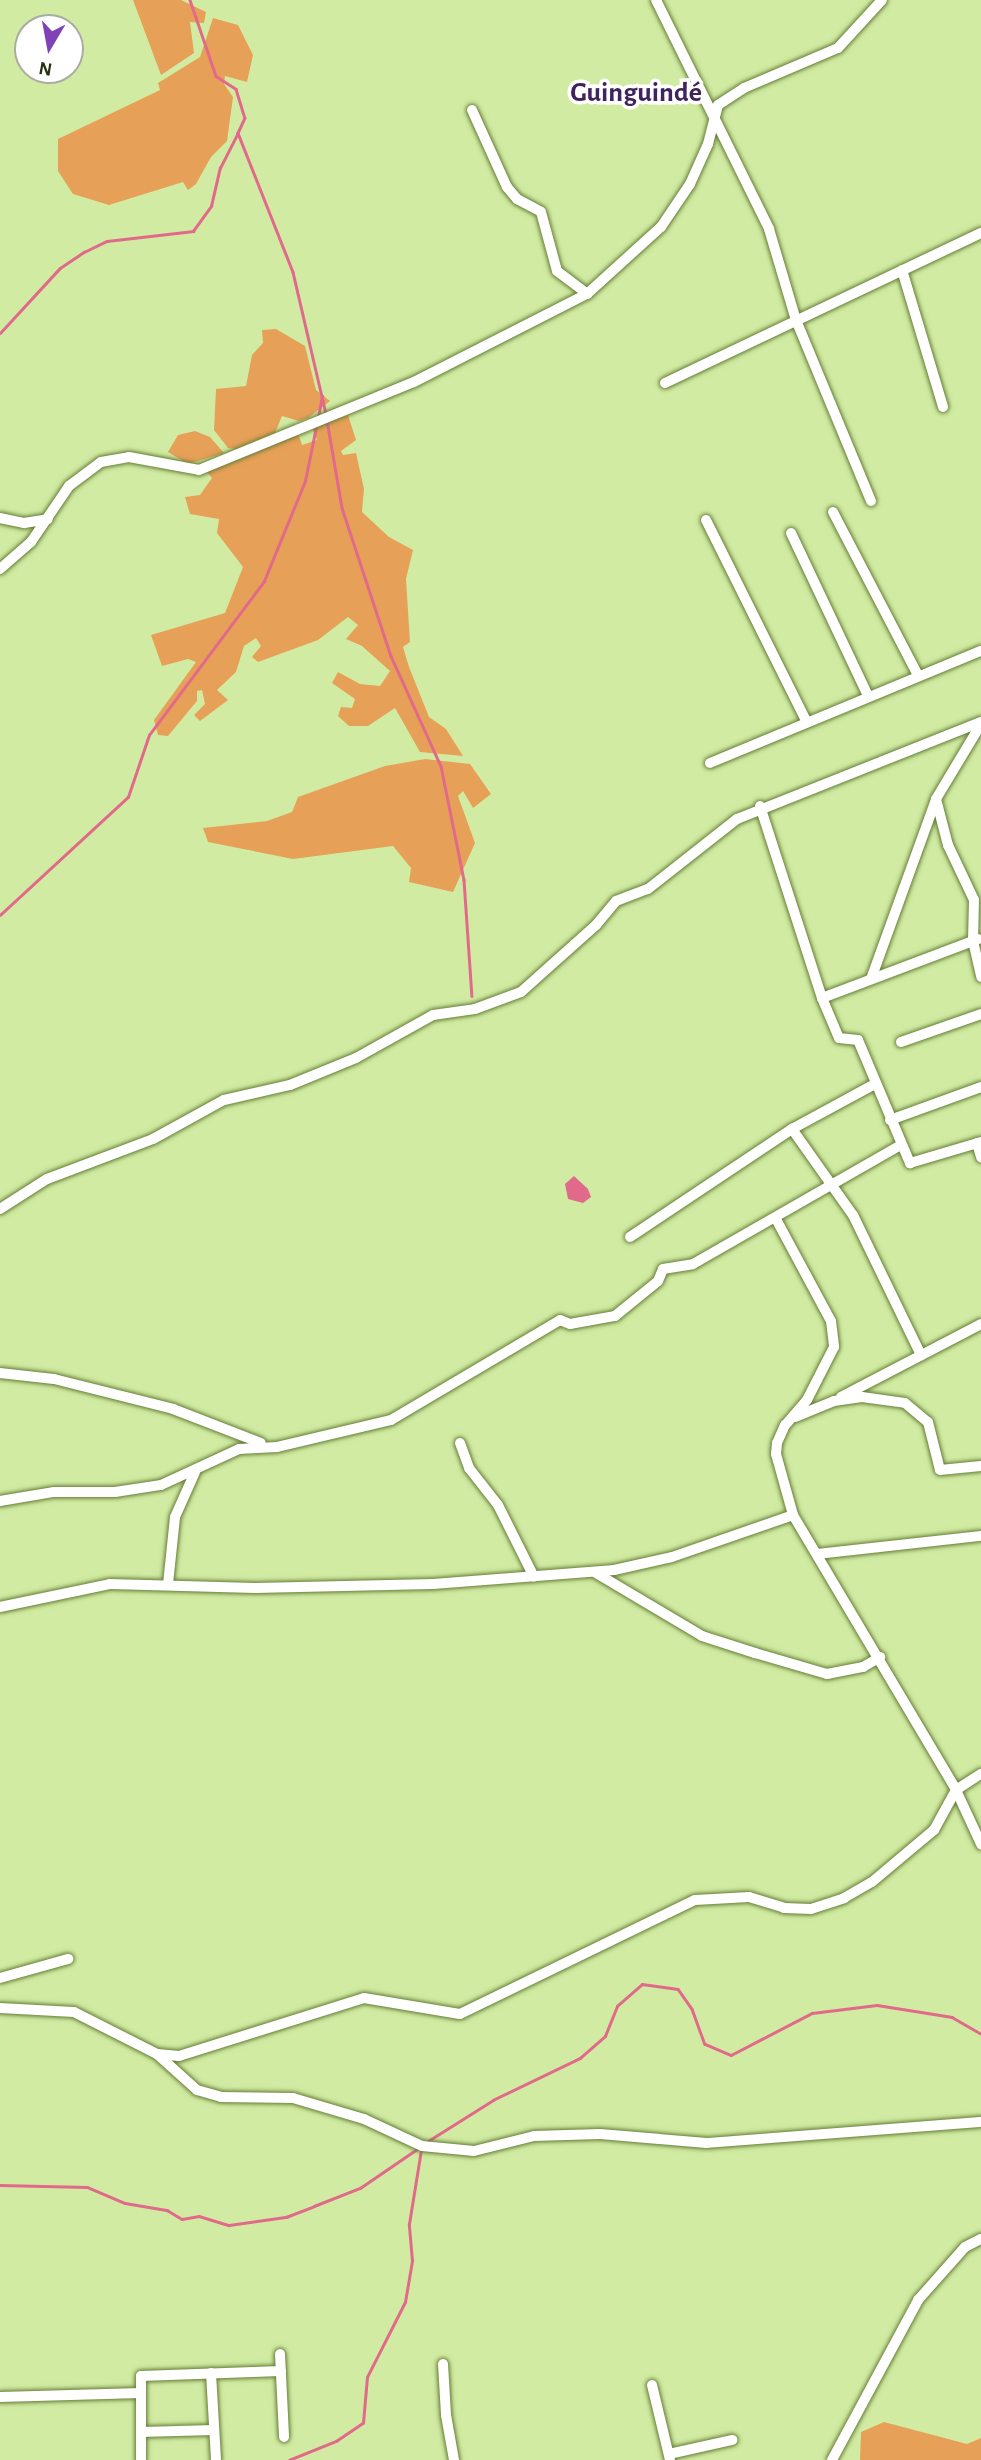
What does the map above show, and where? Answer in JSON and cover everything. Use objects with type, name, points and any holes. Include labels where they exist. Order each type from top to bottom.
[{"type":"street","points":[[656,0],[769,229],[796,320],[871,501]]},
{"type":"street","points":[[0,569],[18,557],[48,519],[69,486],[101,462],[129,457],[199,470],[414,382],[587,294],[661,227],[690,184],[718,105],[726,98],[838,47],[882,0]]},
{"type":"street","points":[[472,110],[507,187],[517,199],[541,212],[558,271],[587,294]]},
{"type":"street","points":[[665,383],[981,233]]},
{"type":"street","points":[[902,270],[943,407]]},
{"type":"street","points":[[833,512],[918,675]]},
{"type":"street","points":[[0,518],[24,523],[48,519]]},
{"type":"street","points":[[706,520],[806,721]]},
{"type":"street","points":[[791,533],[868,696]]},
{"type":"street","points":[[710,763],[806,721],[981,651]]},
{"type":"street","points":[[871,979],[936,799],[981,723]]},
{"type":"street","points":[[0,1209],[47,1179],[153,1139],[224,1100],[290,1085],[356,1058],[433,1015],[475,1009],[521,992],[596,925],[616,901],[648,889],[737,819],[760,806],[981,723]]},
{"type":"street","points":[[936,799],[948,845],[974,900],[981,977]]},
{"type":"street","points":[[760,806],[821,998],[839,1038],[858,1040],[910,1163],[979,1142],[981,1157]]},
{"type":"street","points":[[821,998],[977,940]]},
{"type":"street","points":[[901,1042],[981,1014]]},
{"type":"street","points":[[630,1237],[792,1129],[875,1084]]},
{"type":"street","points":[[890,1120],[981,1087]]},
{"type":"street","points":[[792,1129],[829,1186],[853,1215],[922,1355]]},
{"type":"street","points":[[0,1502],[54,1492],[128,1491],[176,1481],[199,1466],[239,1449],[277,1447],[391,1420],[560,1320],[570,1324],[616,1315],[658,1281],[663,1269],[693,1264],[776,1219],[901,1145]]},
{"type":"street","points":[[776,1219],[831,1321],[834,1347],[807,1400],[780,1432],[776,1454],[793,1515],[880,1657],[956,1790],[981,1844]]},
{"type":"street","points":[[790,1420],[834,1401],[981,1324]]},
{"type":"street","points":[[0,1373],[46,1377],[189,1413],[237,1436],[277,1447]]},
{"type":"street","points":[[834,1401],[862,1397],[905,1403],[928,1422],[940,1470],[981,1466]]},
{"type":"street","points":[[460,1443],[469,1468],[498,1505],[534,1577]]},
{"type":"street","points":[[168,1584],[174,1517],[184,1489],[199,1466]]},
{"type":"street","points":[[0,1608],[110,1584],[255,1588],[534,1577],[593,1572],[672,1557],[793,1515]]},
{"type":"street","points":[[817,1554],[981,1536]]},
{"type":"street","points":[[593,1572],[702,1636],[755,1653],[827,1674],[863,1667],[880,1657]]},
{"type":"street","points":[[157,2054],[179,2056],[364,1998],[460,2014],[695,1900],[749,1897],[784,1908],[811,1909],[873,1882],[934,1829],[956,1790],[981,1774]]},
{"type":"street","points":[[0,1978],[68,1959]]},
{"type":"street","points":[[0,2008],[74,2012],[157,2054],[197,2090],[221,2097],[293,2098],[364,2119],[422,2146],[474,2151],[534,2136],[600,2134],[707,2143],[981,2122]]},
{"type":"street","points":[[832,2460],[918,2300],[965,2247],[981,2239]]},
{"type":"street","points":[[280,2354],[284,2437]]},
{"type":"street","points":[[443,2364],[446,2415],[454,2460]]},
{"type":"street","points":[[141,2460],[141,2376],[281,2371]]},
{"type":"street","points":[[211,2373],[216,2460]]},
{"type":"street","points":[[652,2385],[669,2457],[732,2440]]},
{"type":"street","points":[[0,2397],[141,2393]]},
{"type":"street","points":[[141,2432],[214,2430]]},
{"type":"shaded area","points":[[133,0],[181,0],[206,12],[204,23],[190,22],[194,53],[161,75]]},
{"type":"shaded area","points":[[213,18],[238,25],[253,55],[247,82],[225,76],[224,84],[233,97],[227,141],[211,157],[196,184],[188,190],[183,182],[109,205],[73,194],[58,171],[58,139],[160,90],[158,83],[200,57]]},
{"type":"shaded area","points":[[276,329],[305,346],[316,390],[330,401],[308,418],[299,421],[282,416],[275,433],[236,449],[228,448],[214,430],[216,389],[246,386],[252,355],[263,343],[262,330]]},
{"type":"shaded area","points":[[348,415],[356,440],[341,451],[343,455],[356,453],[364,489],[362,512],[389,537],[413,550],[406,579],[410,642],[403,647],[409,667],[429,717],[446,729],[463,756],[420,752],[395,708],[368,726],[349,726],[338,716],[341,707],[352,708],[355,699],[332,683],[338,672],[360,684],[380,686],[390,671],[362,646],[346,639],[358,625],[348,617],[318,640],[258,662],[252,657],[261,646],[256,638],[244,646],[236,672],[217,690],[228,700],[200,721],[194,715],[205,704],[202,690],[197,691],[197,701],[168,736],[158,735],[154,720],[196,662],[188,659],[162,666],[151,635],[225,613],[243,567],[217,533],[219,519],[190,514],[185,497],[200,495],[212,478],[207,472],[298,433],[302,445],[317,440],[312,428]]},
{"type":"shaded area","points":[[195,431],[210,437],[224,453],[188,464],[168,452],[178,435]]},
{"type":"shaded area","points":[[425,759],[470,764],[491,794],[473,808],[463,791],[458,796],[475,843],[453,892],[409,882],[411,868],[393,846],[293,859],[208,842],[203,828],[267,821],[292,812],[298,797],[385,766]]},
{"type":"shaded area","points":[[574,1176],[588,1189],[591,1197],[583,1203],[568,1199],[565,1184]]},
{"type":"shaded area","points":[[884,2422],[967,2444],[981,2438],[981,2460],[860,2460],[861,2432]]},
{"type":"waterway","points":[[190,0],[216,76],[236,89],[245,118],[238,133],[293,272],[326,414]]},
{"type":"waterway","points":[[0,333],[60,268],[84,252],[107,241],[193,231],[211,206],[220,168],[238,133]]},
{"type":"waterway","points":[[318,417],[322,396]]},
{"type":"waterway","points":[[327,420],[342,508],[391,656],[441,766],[464,880],[472,996]]},
{"type":"waterway","points":[[0,915],[128,797],[149,735],[264,581],[305,481],[316,427]]},
{"type":"waterway","points":[[428,2141],[493,2100],[580,2058],[605,2036],[617,2006],[642,1984],[678,1989],[692,2009],[705,2044],[731,2055],[812,2013],[877,2005],[952,2017],[981,2034]]},
{"type":"waterway","points":[[0,2185],[87,2187],[125,2203],[167,2210],[182,2219],[199,2216],[229,2225],[286,2217],[360,2188],[420,2147]]},
{"type":"waterway","points":[[289,2460],[336,2441],[363,2423],[367,2377],[405,2302],[412,2261],[409,2224],[421,2150]]},
{"type":"district","name":"Guinguindé","points":[[636,93]]}]
